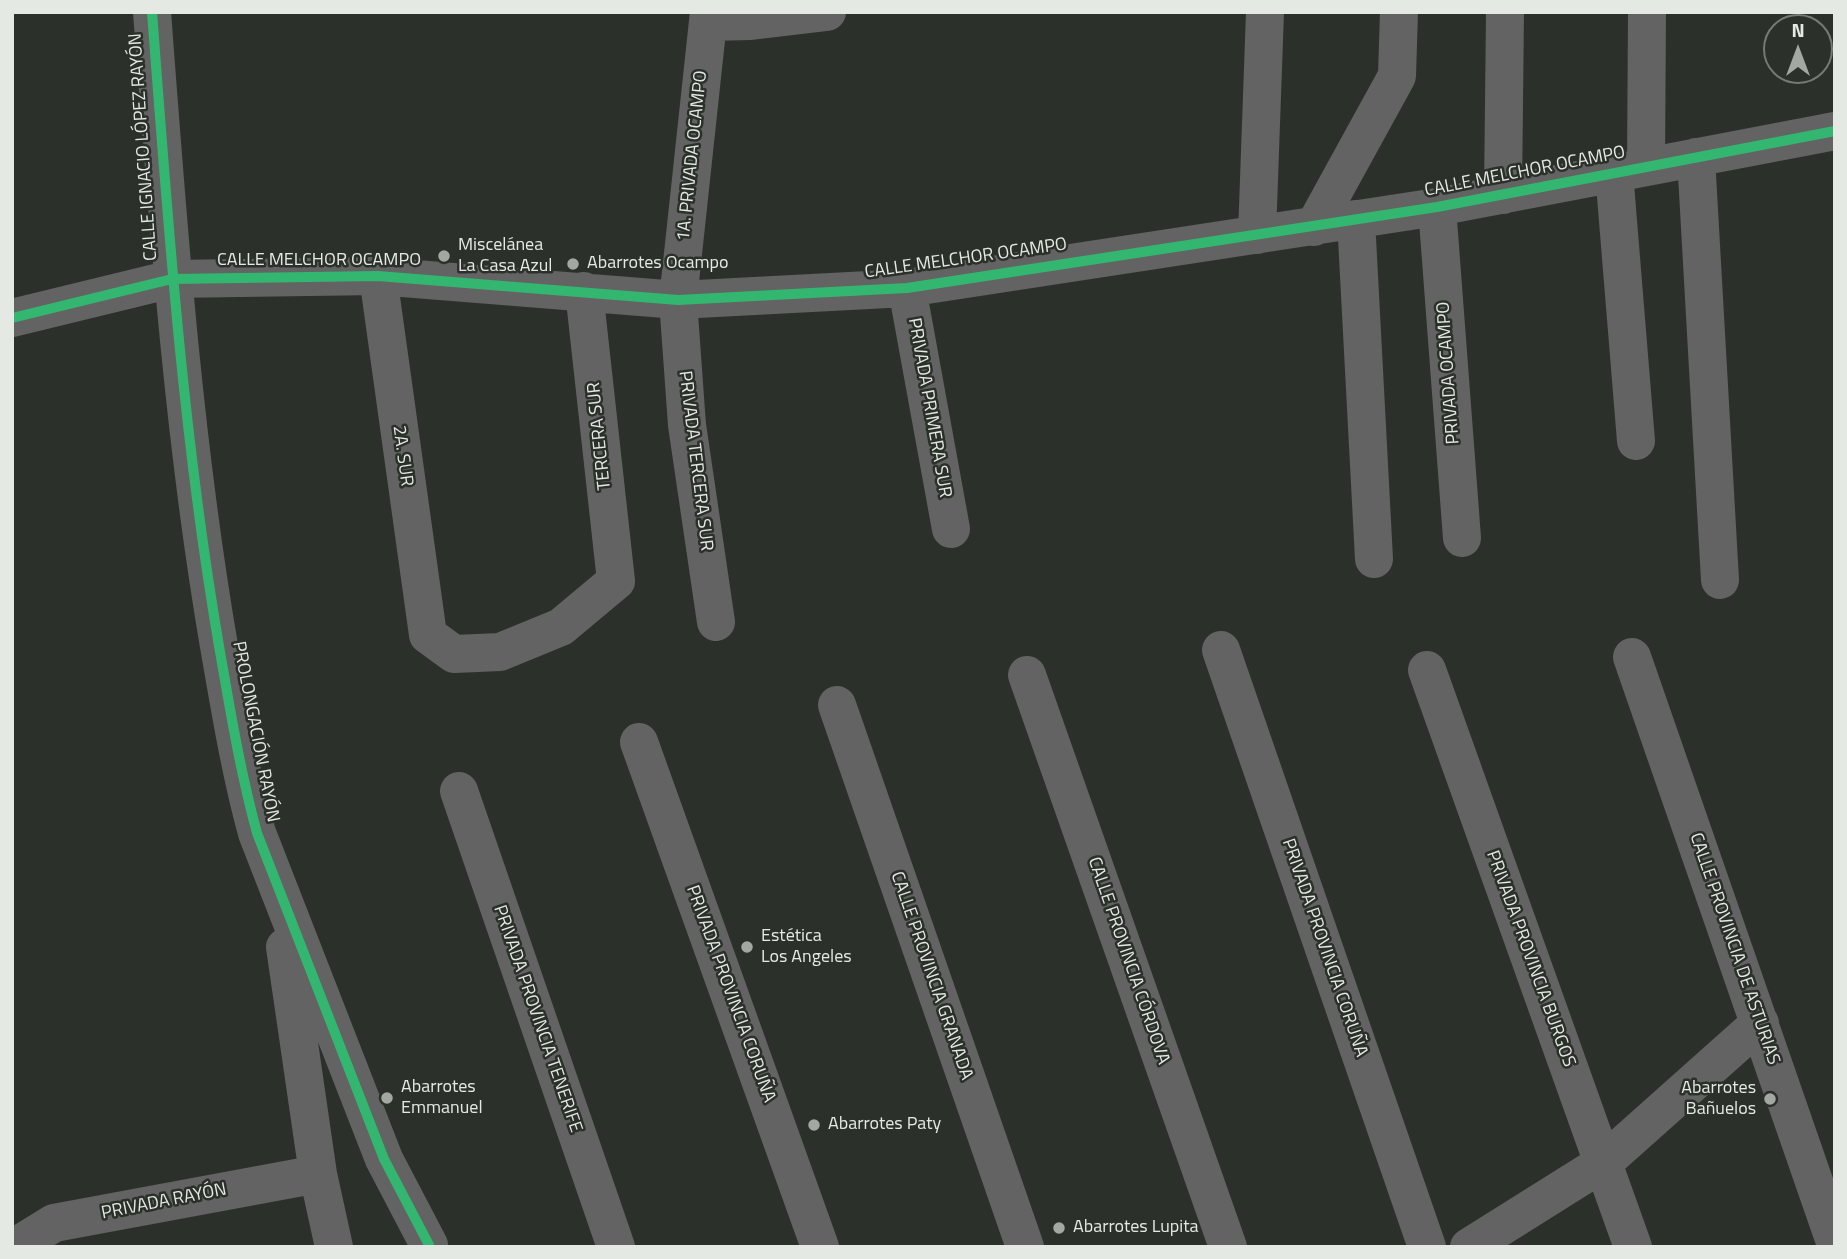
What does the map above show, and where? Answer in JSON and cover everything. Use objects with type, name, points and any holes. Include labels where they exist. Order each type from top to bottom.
[{"type":"street","name":"CALLE IGNACIO LÓPEZ RAYÓN","points":[[152,12],[172,279]]},
{"type":"street","points":[[708,17],[751,21],[827,12]]},
{"type":"street","points":[[1257,235],[1265,12]]},
{"type":"street","points":[[1314,227],[1397,76],[1399,12]]},
{"type":"street","points":[[1503,195],[1505,12]]},
{"type":"street","points":[[1636,442],[1630,170],[1647,12]]},
{"type":"street","name":"1A. PRIVADA OCAMPO","points":[[678,300],[708,17]]},
{"type":"street","name":"CALLE MELCHOR OCAMPO","points":[[12,318],[172,279],[378,276],[678,300],[907,288],[1437,207],[1835,131]]},
{"type":"street","points":[[1696,157],[1720,580]]},
{"type":"street","name":"PRIVADA OCAMPO","points":[[1437,207],[1462,538]]},
{"type":"street","points":[[1356,219],[1374,559]]},
{"type":"street","name":"2A. SUR","points":[[378,276],[428,635],[454,654],[500,652],[561,627],[616,581]]},
{"type":"street","name":"PROLONGACIÓN RAYÓN","points":[[172,279],[206,568],[243,782],[257,833],[276,883],[384,1159],[422,1246]]},
{"type":"street","name":"PRIVADA PRIMERA SUR","points":[[907,288],[951,529]]},
{"type":"street","name":"TERCERA SUR","points":[[584,291],[616,581]]},
{"type":"street","name":"PRIVADA TERCERA SUR","points":[[678,300],[687,425],[716,622]]},
{"type":"street","name":"PRIVADA PROVINCIA CORUÑA","points":[[1221,650],[1427,1247]]},
{"type":"street","name":"CALLE PROVINCIA DE ASTURIAS","points":[[1632,657],[1835,1242]]},
{"type":"street","name":"PRIVADA PROVINCIA BURGOS","points":[[1427,670],[1633,1247]]},
{"type":"street","name":"CALLE PROVINCIA CÓRDOVA","points":[[1027,675],[1228,1247]]},
{"type":"street","name":"CALLE PROVINCIA GRANADA","points":[[837,705],[1025,1247]]},
{"type":"street","name":"PRIVADA PROVINCIA CORUÑA","points":[[639,741],[820,1247]]},
{"type":"street","name":"PRIVADA PROVINCIA TENERIFE","points":[[459,790],[616,1247]]},
{"type":"street","name":"PROLONGACIÓN RAYÓN","points":[[276,883],[318,1174],[334,1247]]},
{"type":"street","points":[[1469,1247],[1603,1163],[1760,1023]]},
{"type":"street","name":"PRIVADA RAYÓN","points":[[15,1245],[54,1223],[318,1174]]},
{"type":"cycle path","points":[[152,12],[186,409],[206,567],[245,786],[257,833],[384,1159],[429,1245]]},
{"type":"cycle path","points":[[12,318],[172,279],[378,276],[678,300],[907,288],[1437,207],[1835,131]]},
{"type":"place","name":"Miscelánea La Casa Azul","points":[[444,256]]},
{"type":"place","name":"Abarrotes Ocampo","points":[[573,264]]},
{"type":"place","name":"Estética Los Angeles","points":[[747,947]]},
{"type":"place","name":"Abarrotes Emmanuel","points":[[387,1098]]},
{"type":"place","name":"Abarrotes Bañuelos","points":[[1770,1099]]},
{"type":"place","name":"Abarrotes Paty","points":[[814,1125]]},
{"type":"place","name":"Abarrotes Lupita","points":[[1059,1228]]}]
